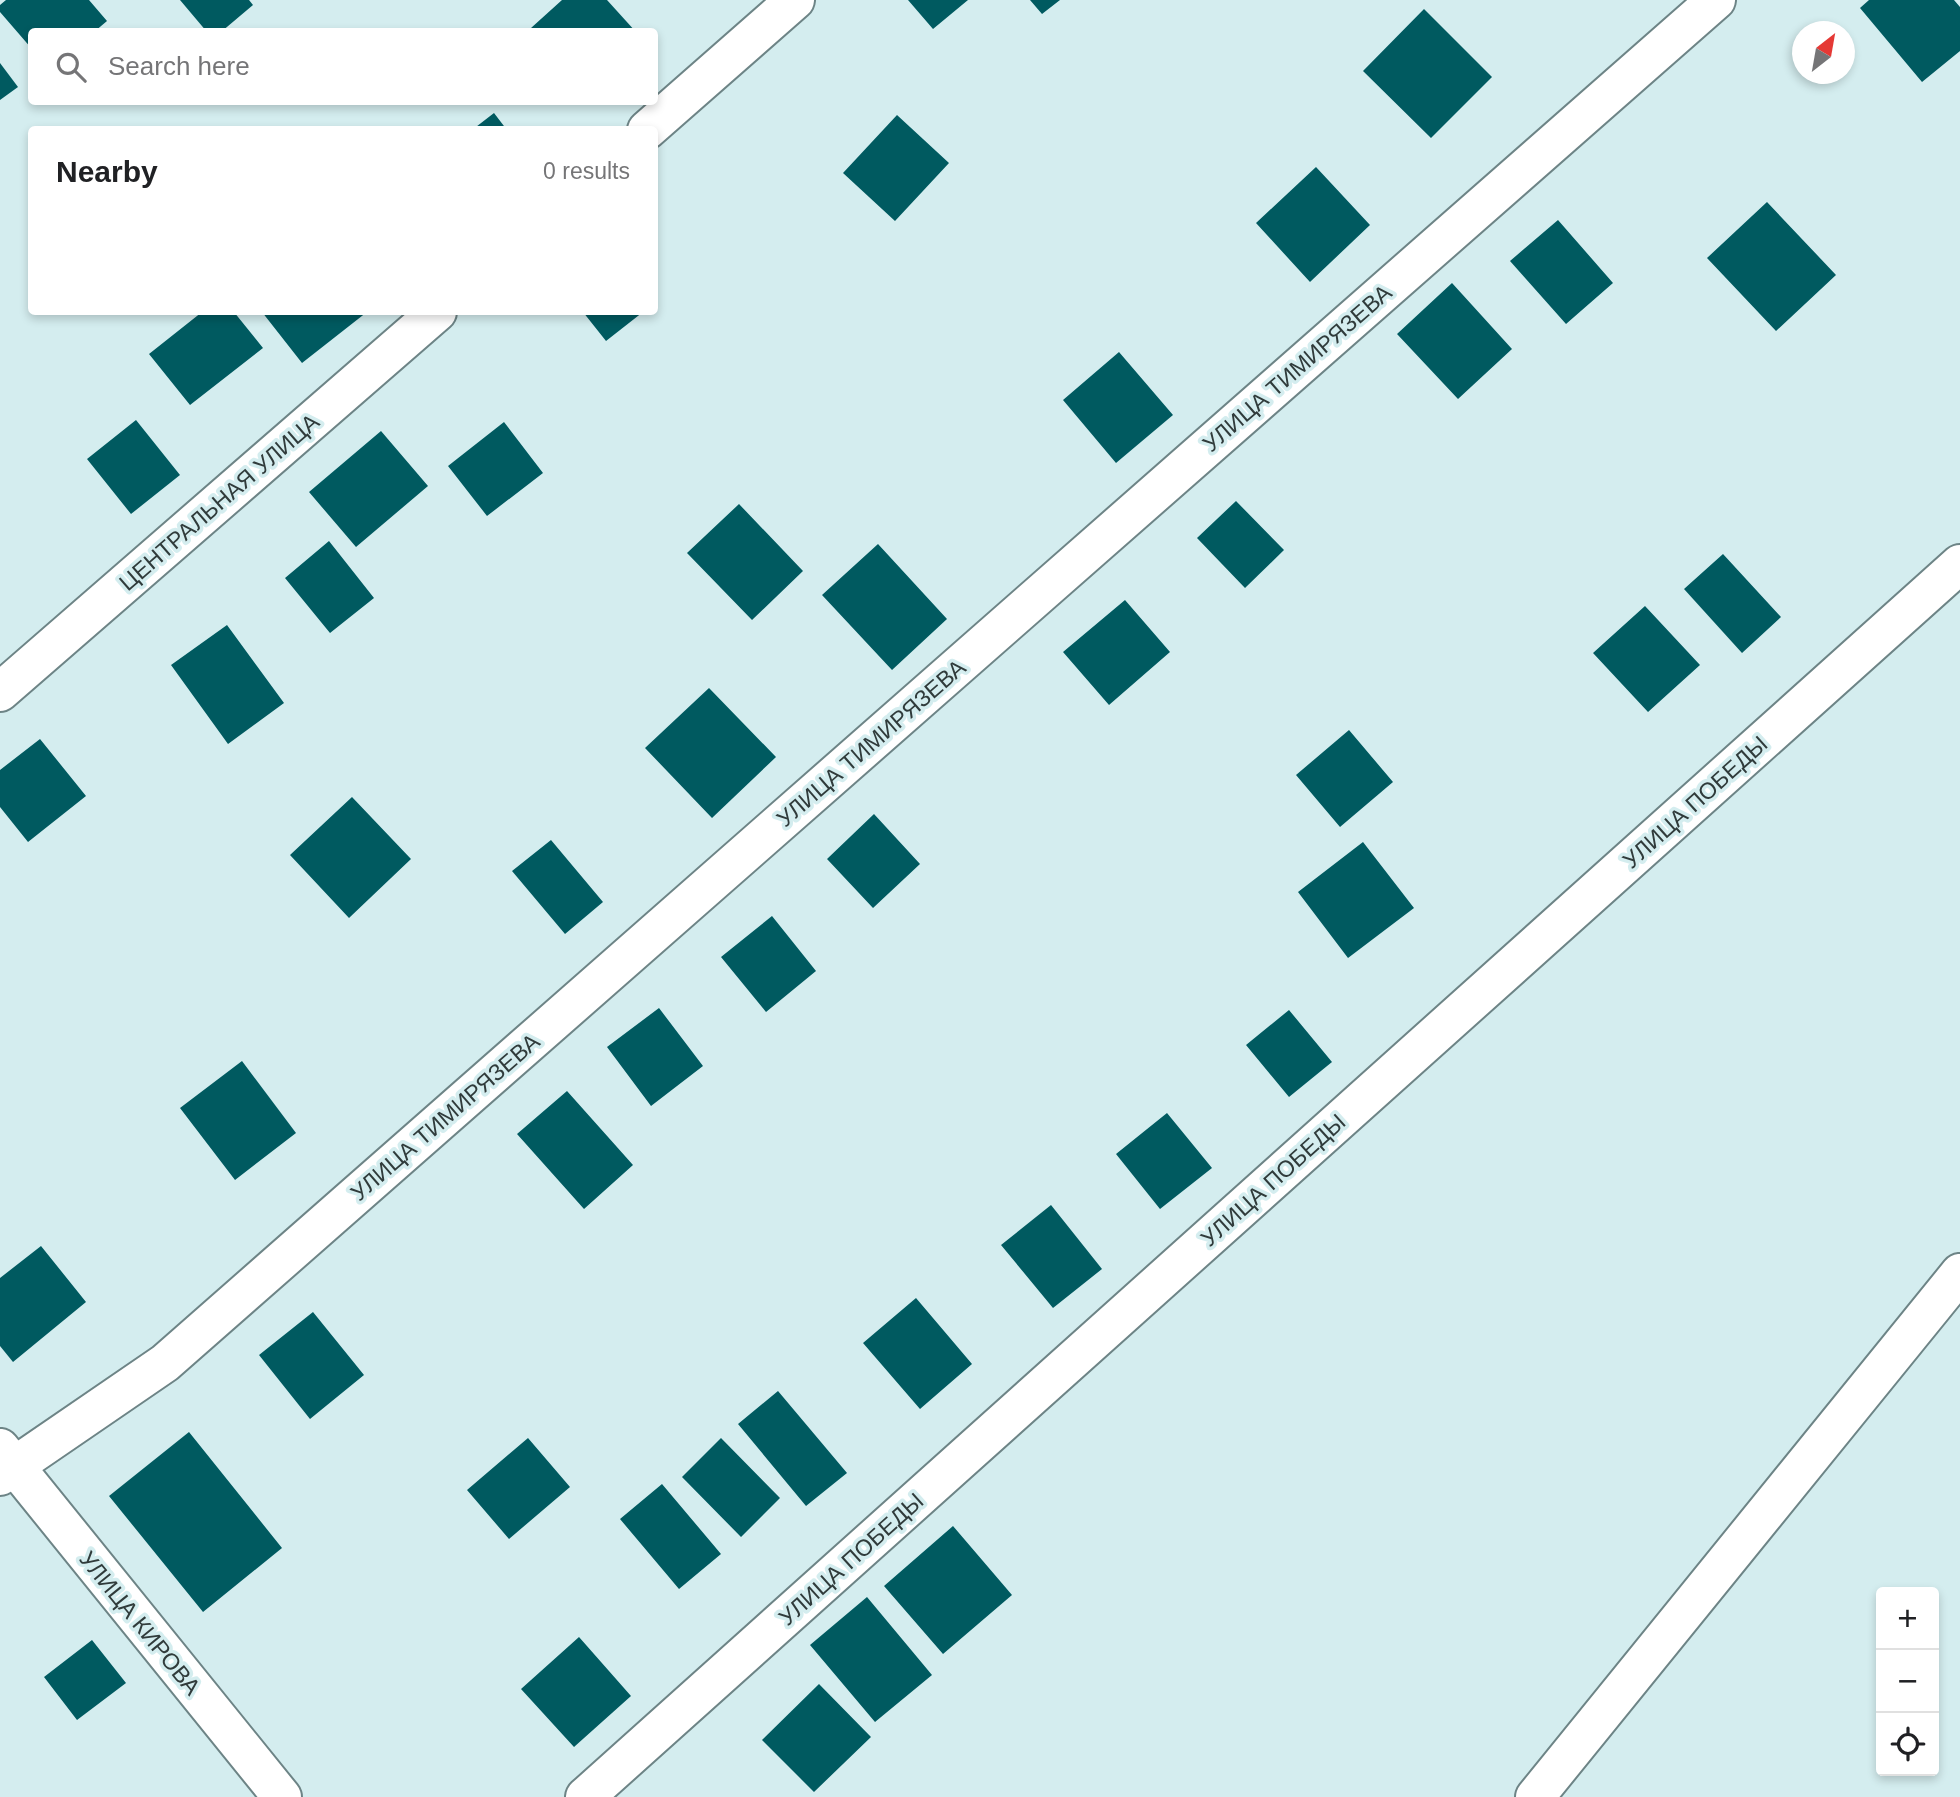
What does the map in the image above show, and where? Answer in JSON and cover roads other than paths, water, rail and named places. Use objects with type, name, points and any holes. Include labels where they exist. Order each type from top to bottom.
[{"type":"street","points":[[652,126],[795,0]]},
{"type":"street","name":"УЛИЦА ТИМИРЯЗЕВА","points":[[4,1463],[165,1363],[1716,0]]},
{"type":"street","name":"ЦЕНТРАЛЬНАЯ УЛИЦА","points":[[0,692],[435,315]]},
{"type":"street","name":"УЛИЦА ПОБЕДЫ","points":[[585,1797],[1960,564]]},
{"type":"street","points":[[1535,1797],[1960,1273]]},
{"type":"street","name":"УЛИЦА КИРОВА","points":[[4,1463],[282,1797]]}]
